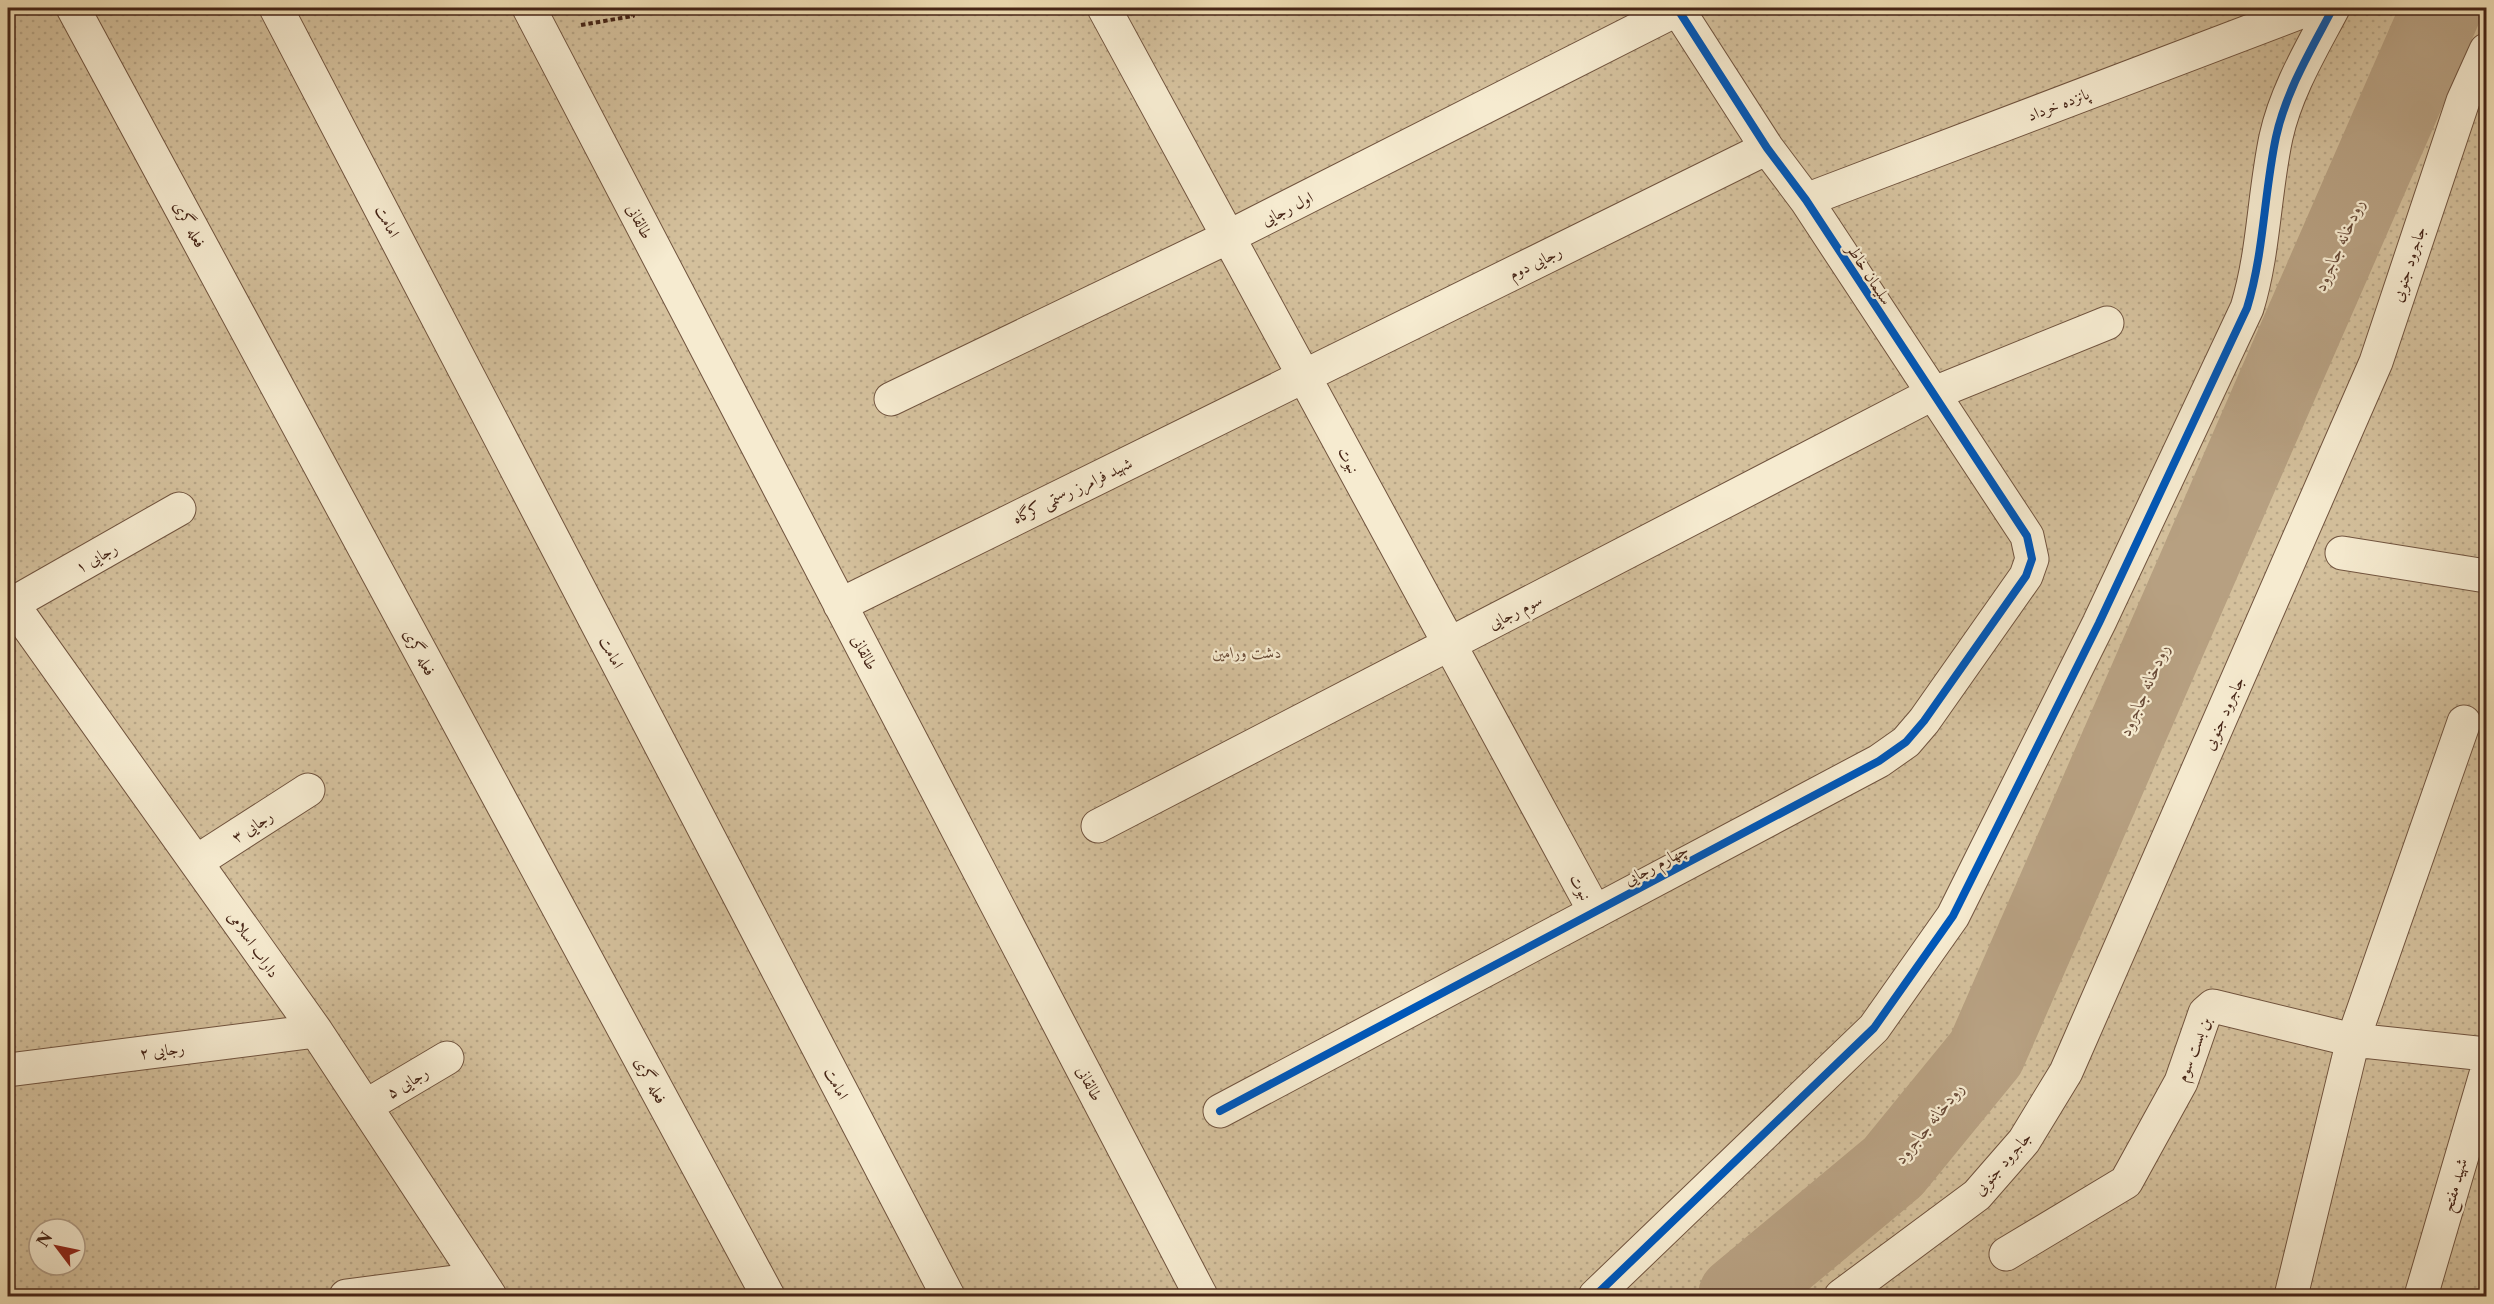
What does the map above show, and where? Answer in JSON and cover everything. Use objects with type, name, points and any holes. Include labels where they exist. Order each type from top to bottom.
[{"type":"street","name":"فعله گری","points":[[73,8],[768,1296]]},
{"type":"street","name":"امامت","points":[[276,8],[948,1296]]},
{"type":"street","name":"طالقانی","points":[[529,8],[1201,1296]]},
{"type":"street","name":"نبوت","points":[[1104,8],[1595,912]]},
{"type":"street","name":"اول رجایی","points":[[891,399],[1228,237],[1678,8]]},
{"type":"street","name":"سلیمان خاطر","points":[[1678,8],[1767,147],[1806,201],[2027,536],[2032,559]]},
{"type":"street","name":"پانزده خرداد","points":[[1806,201],[2311,8]]},
{"type":"street","points":[[1595,1296],[1874,1028],[1953,916],[2099,623],[2247,308],[2255,282],[2277,134],[2303,65],[2333,8]]},
{"type":"street","name":"جاجرود جنوبی","points":[[1841,1296],[1977,1195],[2024,1141],[2066,1072],[2376,362],[2463,101],[2487,50]]},
{"type":"street","name":"رجایی دوم","points":[[1304,376],[1767,147]]},
{"type":"street","name":"سوم رجایی","points":[[1098,826],[1932,394],[2107,322]]},
{"type":"street","name":"شهید فرامرز رستمی کرگاه","points":[[840,604],[1304,376]]},
{"type":"street","name":"رجایی ۱","points":[[10,601],[179,509]]},
{"type":"street","points":[[2342,554],[2487,576]]},
{"type":"street","name":"چهارم رجایی","points":[[1220,1111],[1879,761],[1906,742],[2026,576],[2032,559]]},
{"type":"street","name":"داراب اسلامی","points":[[10,601],[316,1031],[484,1288]]},
{"type":"street","points":[[2291,1296],[2353,1040],[2464,722]]},
{"type":"street","name":"رجایی ۳","points":[[196,862],[308,790]]},
{"type":"street","name":"بن بست سوم","points":[[2006,1254],[2126,1182],[2181,1082],[2205,1013],[2213,1006],[2353,1040],[2487,1054]]},
{"type":"street","name":"رجایی ۲","points":[[8,1070],[316,1031]]},
{"type":"street","name":"رجایی ۵","points":[[366,1106],[447,1058]]},
{"type":"street","name":"شهید مفتح","points":[[2421,1296],[2487,1074]]},
{"type":"street","points":[[346,1296],[484,1288]]},
{"type":"path","points":[[611,22],[633,16],[631,8]]},
{"type":"green space","name":"دشت ورامین","points":[[8,8],[2486,8],[2486,1296],[8,1296]]},
{"type":"waterway","name":"رودخانه جاجرود","points":[[1738,1296],[1893,1167],[1986,1053],[2442,8]]},
{"type":"cycle path","points":[[1220,1111],[1879,761],[1906,742],[1924,721],[2026,576],[2032,559],[2027,536],[1806,200],[1767,148],[1677,8]]},
{"type":"cycle path","points":[[1595,1296],[1874,1028],[1953,916],[2099,623],[2247,308],[2257,266],[2272,158],[2280,120],[2300,70],[2333,8]]}]
